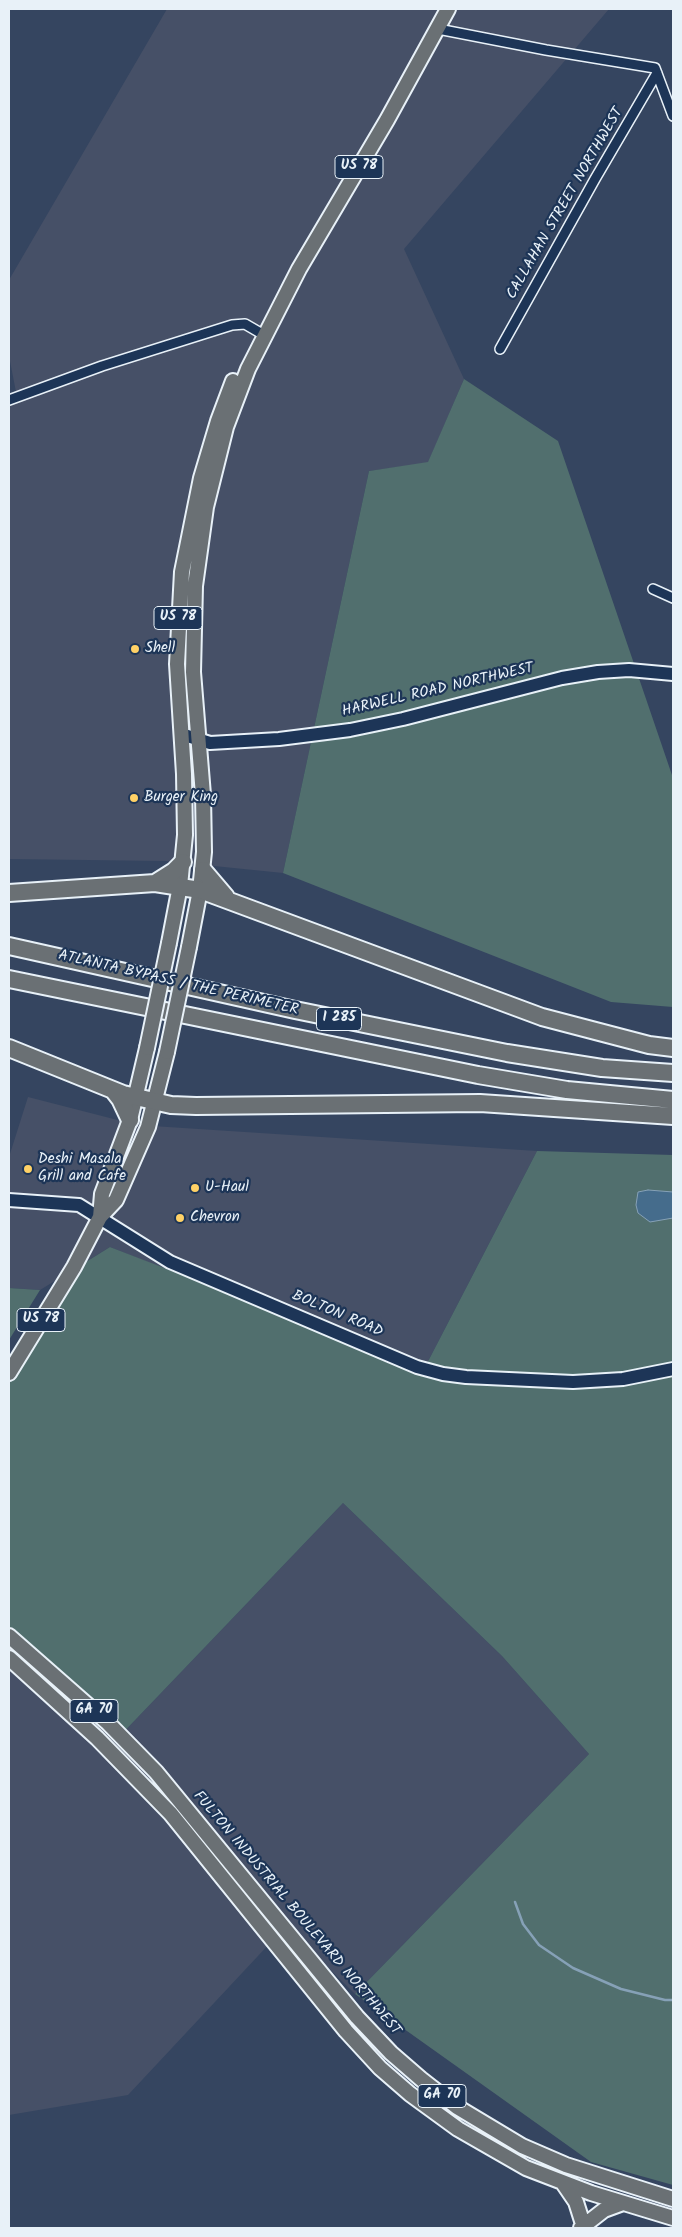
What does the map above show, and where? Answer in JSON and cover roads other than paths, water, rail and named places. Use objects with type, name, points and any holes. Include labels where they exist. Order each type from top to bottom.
[{"type":"highway","points":[[155,883],[174,871],[183,862]]},
{"type":"highway","points":[[202,870],[228,899]]},
{"type":"highway","points":[[9,893],[155,883],[200,890],[542,1017],[622,1038],[673,1048]]},
{"type":"highway","name":"ATLANTA BYPASS / THE PERIMETER","points":[[9,946],[295,1010],[506,1053],[602,1068],[673,1073]]},
{"type":"highway","name":"ATLANTA BYPASS / THE PERIMETER","points":[[9,979],[478,1075],[567,1090],[673,1100]]},
{"type":"highway","points":[[9,1048],[113,1090],[156,1102],[196,1106],[480,1103],[673,1116]]},
{"type":"highway","points":[[113,1090],[120,1099],[130,1120]]},
{"type":"main road","name":"US 78","points":[[100,1217],[102,1194],[137,1098],[180,886],[185,813],[177,633],[182,572],[201,478],[218,421],[235,375],[387,120],[448,9]]},
{"type":"main road","name":"US 78","points":[[9,1373],[74,1267],[100,1217],[120,1193],[142,1143],[156,1102],[200,890],[202,870],[204,823],[192,639],[194,586],[202,532],[226,427],[261,333]]},
{"type":"main road","name":"FULTON INDUSTRIAL BOULEVARD NORTHWEST","points":[[9,1636],[108,1723],[156,1772],[357,2017],[391,2053],[421,2079],[480,2121],[536,2152],[566,2165],[673,2199]]},
{"type":"main road","name":"GA 70","points":[[9,1658],[97,1738],[171,1814],[346,2031],[380,2068],[428,2108],[463,2133],[513,2162],[563,2183],[673,2218]]},
{"type":"main road","points":[[563,2183],[576,2202],[582,2225],[604,2210],[623,2203]]},
{"type":"street","points":[[438,29],[654,68],[673,116]]},
{"type":"street","name":"CALLAHAN STREET NORTHWEST","points":[[500,349],[657,73]]},
{"type":"street","points":[[9,400],[131,356],[232,325],[245,324],[261,333]]},
{"type":"street","points":[[653,590],[673,598]]},
{"type":"street","name":"HARWELL ROAD NORTHWEST","points":[[181,734],[210,743],[279,739],[350,730],[403,719],[562,678],[598,672],[628,670],[673,674]]},
{"type":"street","name":"BOLTON ROAD","points":[[9,1200],[79,1206],[100,1217],[170,1262],[417,1367],[443,1374],[466,1377],[573,1382],[623,1379],[673,1369]]},
{"type":"waterway","points":[[515,1902],[523,1924],[539,1945],[573,1968],[621,1989],[665,2000],[673,2000]]},
{"type":"place","name":"Shell","points":[[135,649]]},
{"type":"place","name":"Burger King","points":[[134,798]]},
{"type":"place","name":"Deshi Masala Grill and Cafe","points":[[28,1169]]},
{"type":"place","name":"U-Haul","points":[[195,1188]]},
{"type":"place","name":"Chevron","points":[[180,1218]]}]
